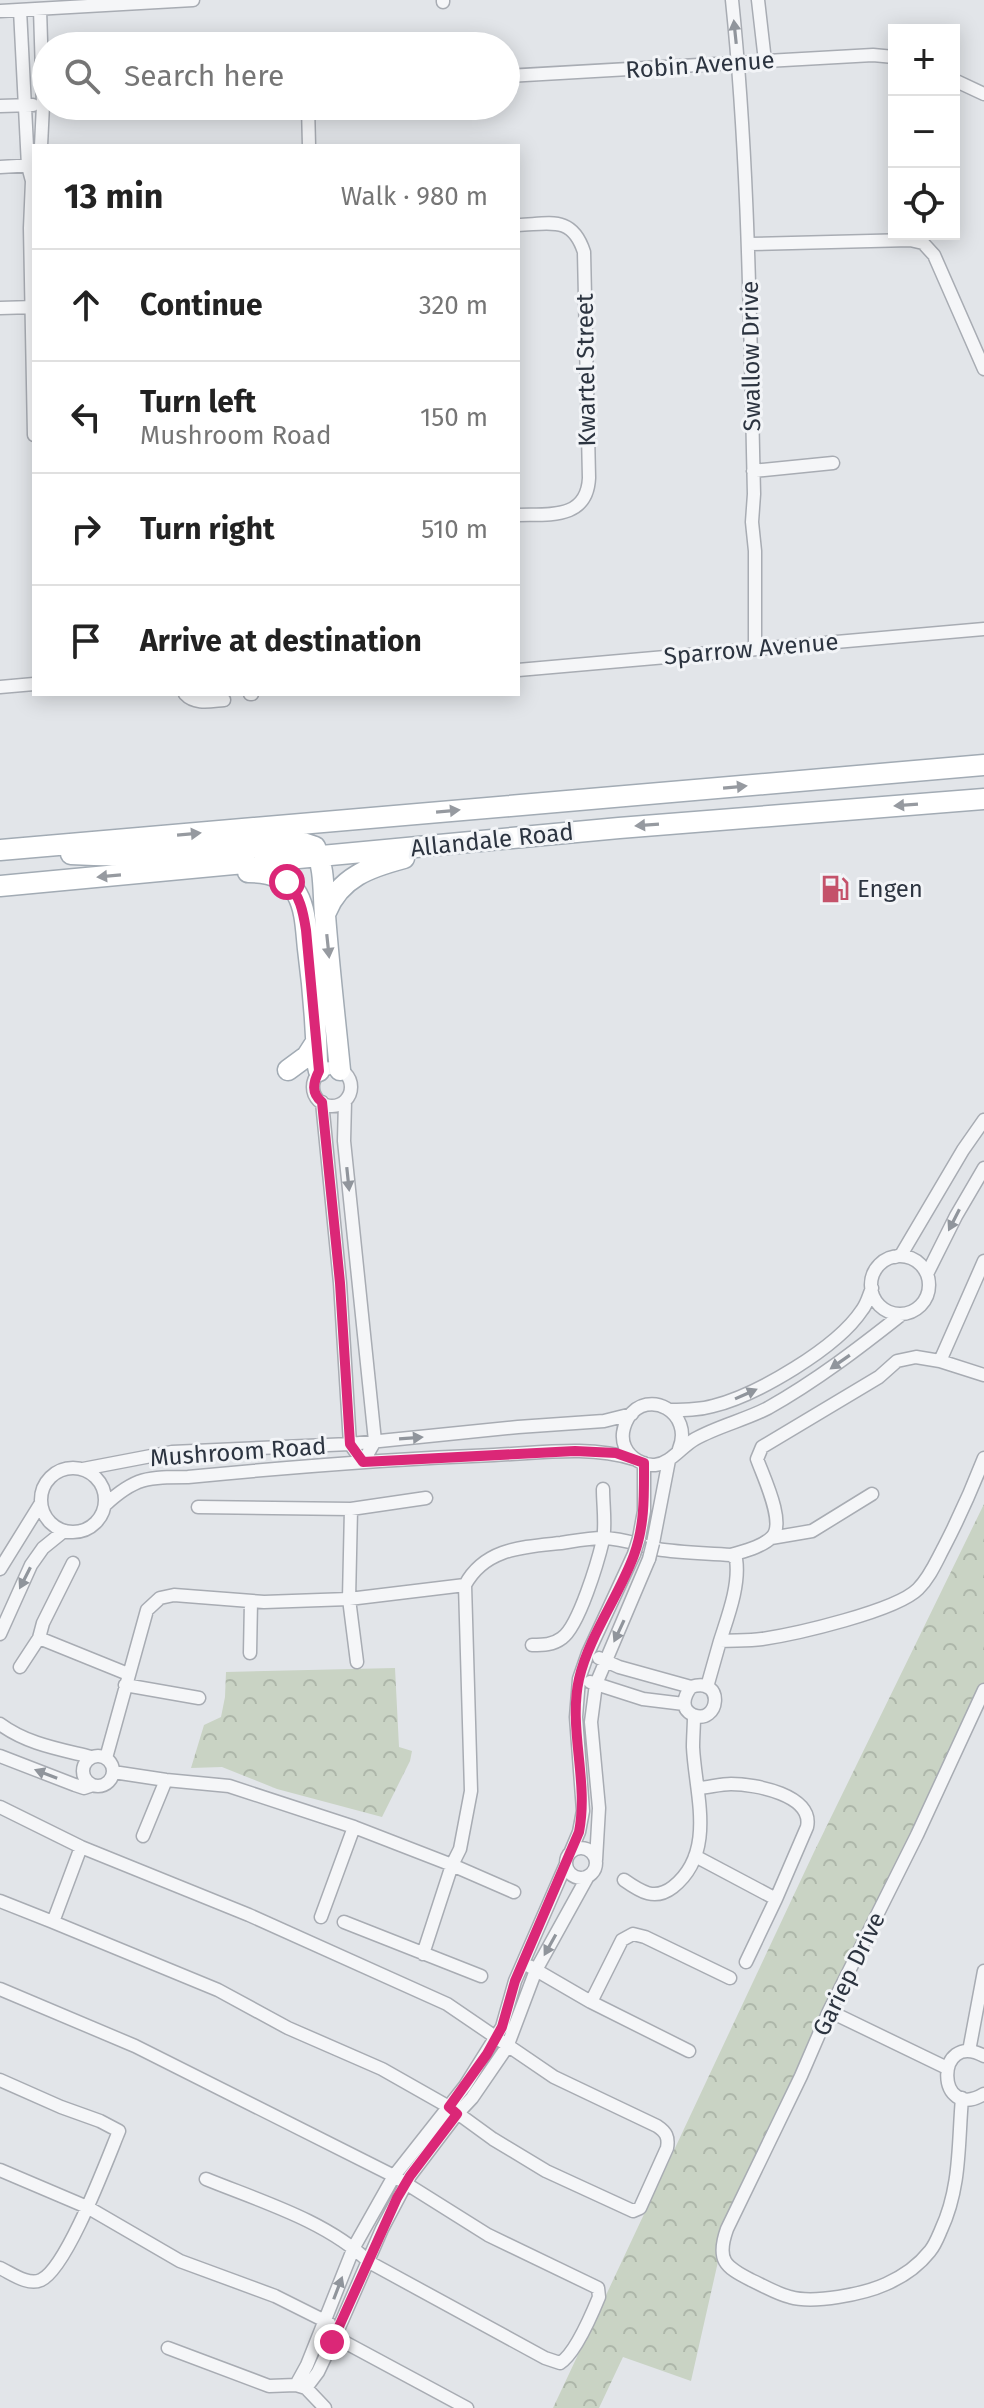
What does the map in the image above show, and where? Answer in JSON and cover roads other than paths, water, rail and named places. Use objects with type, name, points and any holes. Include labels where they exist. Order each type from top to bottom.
[{"type":"main road","name":"Allandale Road","points":[[2,850],[984,765]]},
{"type":"main road","name":"Allandale Road","points":[[0,886],[619,828],[984,799]]},
{"type":"main road","points":[[2,850],[97,856],[184,854],[303,843],[315,847],[320,856],[340,1070]]},
{"type":"main road","points":[[325,914],[336,893],[357,874],[454,843]]},
{"type":"main road","points":[[166,871],[256,872],[274,875],[294,890],[303,909],[306,930],[319,1071]]},
{"type":"main road","points":[[288,1070],[307,1056],[316,1042]]},
{"type":"street","points":[[0,11],[193,0]]},
{"type":"street","name":"Swallow Drive","points":[[732,0],[739,63],[749,244],[755,649]]},
{"type":"street","points":[[758,0],[765,61]]},
{"type":"street","points":[[40,9],[41,32]]},
{"type":"street","points":[[0,167],[32,172],[20,10]]},
{"type":"street","name":"Robin Avenue","points":[[520,75],[888,56]]},
{"type":"street","points":[[960,83],[984,94]]},
{"type":"street","points":[[0,106],[32,105]]},
{"type":"street","points":[[41,144],[43,120]]},
{"type":"street","points":[[308,120],[309,144]]},
{"type":"street","name":"Kwartel Street","points":[[520,225],[568,226],[580,239],[584,252],[589,478],[586,492],[570,511],[520,515]]},
{"type":"street","points":[[749,244],[910,240],[923,243],[938,262],[984,369]]},
{"type":"street","points":[[0,308],[32,307]]},
{"type":"street","points":[[753,471],[833,463]]},
{"type":"street","name":"Sparrow Avenue","points":[[520,670],[984,629]]},
{"type":"street","points":[[0,687],[32,684]]},
{"type":"street","points":[[187,696],[198,701],[224,700]]},
{"type":"street","points":[[322,1102],[340,1283],[350,1444],[363,1462],[375,1441],[344,1141],[345,1101],[351,1085],[340,1070],[319,1071],[314,1086],[317,1098],[334,1105],[345,1101]]},
{"type":"street","points":[[891,1258],[912,1259],[924,1268],[929,1282],[927,1297],[916,1309],[902,1314],[846,1359],[764,1410],[698,1438],[679,1449],[669,1460],[657,1465],[639,1461],[626,1447],[624,1426],[632,1414],[650,1405],[670,1410],[714,1406],[742,1396],[793,1369],[850,1326],[864,1308],[874,1273],[884,1261],[891,1258],[901,1255],[984,1120]]},
{"type":"street","points":[[927,1274],[984,1168]]},
{"type":"street","points":[[940,1361],[984,1261]]},
{"type":"street","points":[[872,1288],[881,1307],[902,1314]]},
{"type":"street","points":[[771,1538],[777,1529],[777,1517],[757,1459],[762,1447],[879,1377],[897,1361],[916,1357],[984,1375]]},
{"type":"street","points":[[670,1410],[682,1428],[679,1449]]},
{"type":"street","name":"Mushroom Road","points":[[0,1569],[41,1503],[44,1487],[53,1475],[67,1469],[83,1469],[172,1452],[350,1444],[604,1421],[632,1414]]},
{"type":"street","name":"Mushroom Road","points":[[0,1634],[31,1565],[43,1548],[64,1531],[87,1529],[99,1519],[105,1505],[127,1486],[157,1477],[575,1451],[616,1453],[639,1461]]},
{"type":"street","points":[[720,1641],[761,1639],[804,1630],[900,1602],[916,1591],[929,1575],[955,1525],[984,1458]]},
{"type":"street","points":[[301,2387],[354,2247],[394,2176],[453,2110],[472,2098],[507,2047],[536,1970],[588,1876],[595,1869],[599,1808],[591,1722],[596,1684],[649,1559],[669,1460]]},
{"type":"street","points":[[301,2387],[318,2372],[405,2184],[502,2027],[523,1963],[579,1832],[583,1811],[576,1717],[579,1679],[639,1538],[644,1511],[639,1461]]},
{"type":"street","points":[[83,1469],[101,1483],[106,1497],[105,1505]]},
{"type":"street","points":[[532,1645],[551,1644],[563,1638],[585,1599],[603,1538],[603,1489]]},
{"type":"street","points":[[423,1954],[460,1849],[471,1791],[465,1585],[471,1574],[488,1558],[502,1551],[603,1538],[658,1549],[731,1555],[771,1538],[812,1531],[872,1494]]},
{"type":"street","points":[[198,1507],[351,1509],[426,1498]]},
{"type":"street","points":[[41,1503],[46,1517],[64,1531]]},
{"type":"street","points":[[351,1509],[349,1599],[357,1662]]},
{"type":"street","points":[[707,1687],[738,1568],[736,1559],[731,1555]]},
{"type":"street","points":[[20,1667],[39,1638],[43,1623],[73,1563]]},
{"type":"street","points":[[106,1758],[147,1610],[160,1598],[174,1595],[251,1601],[349,1599],[465,1585]]},
{"type":"street","points":[[250,1653],[251,1601]]},
{"type":"street","points":[[39,1638],[127,1680],[199,1698]]},
{"type":"street","points":[[588,1653],[691,1687],[707,1687],[714,1693],[716,1702],[712,1711],[704,1716],[694,1716],[688,1711],[684,1704],[685,1695],[691,1687]]},
{"type":"street","points":[[579,1679],[643,1699],[684,1704]]},
{"type":"street","name":"Gariep Drive","points":[[962,2098],[960,2159],[951,2204],[931,2250],[907,2272],[883,2286],[823,2298],[798,2298],[781,2294],[728,2268],[723,2259],[722,2244],[727,2229],[983,1695]]},
{"type":"street","points":[[624,1880],[644,1893],[662,1894],[682,1879],[695,1856],[701,1827],[693,1747],[694,1716]]},
{"type":"street","points":[[0,1724],[32,1743],[106,1758],[113,1772],[106,1783],[84,1788],[75,1785],[1,1756],[14,1734]]},
{"type":"street","points":[[91,1757],[84,1764],[83,1774],[93,1785]]},
{"type":"street","points":[[113,1772],[229,1786],[354,1827],[514,1892]]},
{"type":"street","points":[[143,1836],[166,1780]]},
{"type":"street","points":[[699,1788],[729,1784],[762,1788],[797,1802],[804,1809],[809,1822],[746,1962]]},
{"type":"street","points":[[0,1807],[81,1847],[249,1915],[447,2004],[554,2077],[663,2130],[668,2140],[667,2148],[640,2208],[633,2211],[546,2171],[453,2110],[382,2069],[288,2028],[218,1990],[0,1901]]},
{"type":"street","points":[[321,1917],[354,1827]]},
{"type":"street","points":[[53,1922],[81,1847]]},
{"type":"street","points":[[571,1851],[586,1848],[596,1860]]},
{"type":"street","points":[[695,1856],[776,1899]]},
{"type":"street","points":[[566,1864],[576,1877],[588,1876]]},
{"type":"street","points":[[344,1922],[481,1976]]},
{"type":"street","points":[[591,2002],[622,1940],[633,1934],[730,1978]]},
{"type":"street","points":[[523,1963],[591,2002],[689,2051]]},
{"type":"street","points":[[969,2051],[984,1971]]},
{"type":"street","points":[[0,1989],[135,2046],[394,2176],[488,2235],[598,2288],[599,2297],[573,2349],[560,2363],[545,2358],[369,2262],[354,2247],[293,2214],[206,2179]]},
{"type":"street","points":[[829,2011],[947,2068]]},
{"type":"street","points":[[984,2056],[969,2051],[958,2055],[947,2068],[947,2083],[956,2095],[971,2099],[984,2094]]},
{"type":"street","points":[[0,2080],[119,2131],[87,2207],[57,2265],[41,2280],[32,2282],[0,2268]]},
{"type":"street","points":[[0,2170],[87,2207],[180,2261],[275,2296],[325,2321],[337,2333],[467,2408]]},
{"type":"street","points":[[168,2348],[269,2386],[301,2387],[325,2408]]},
{"type":"place","name":"Engen","points":[[835,889]]}]
